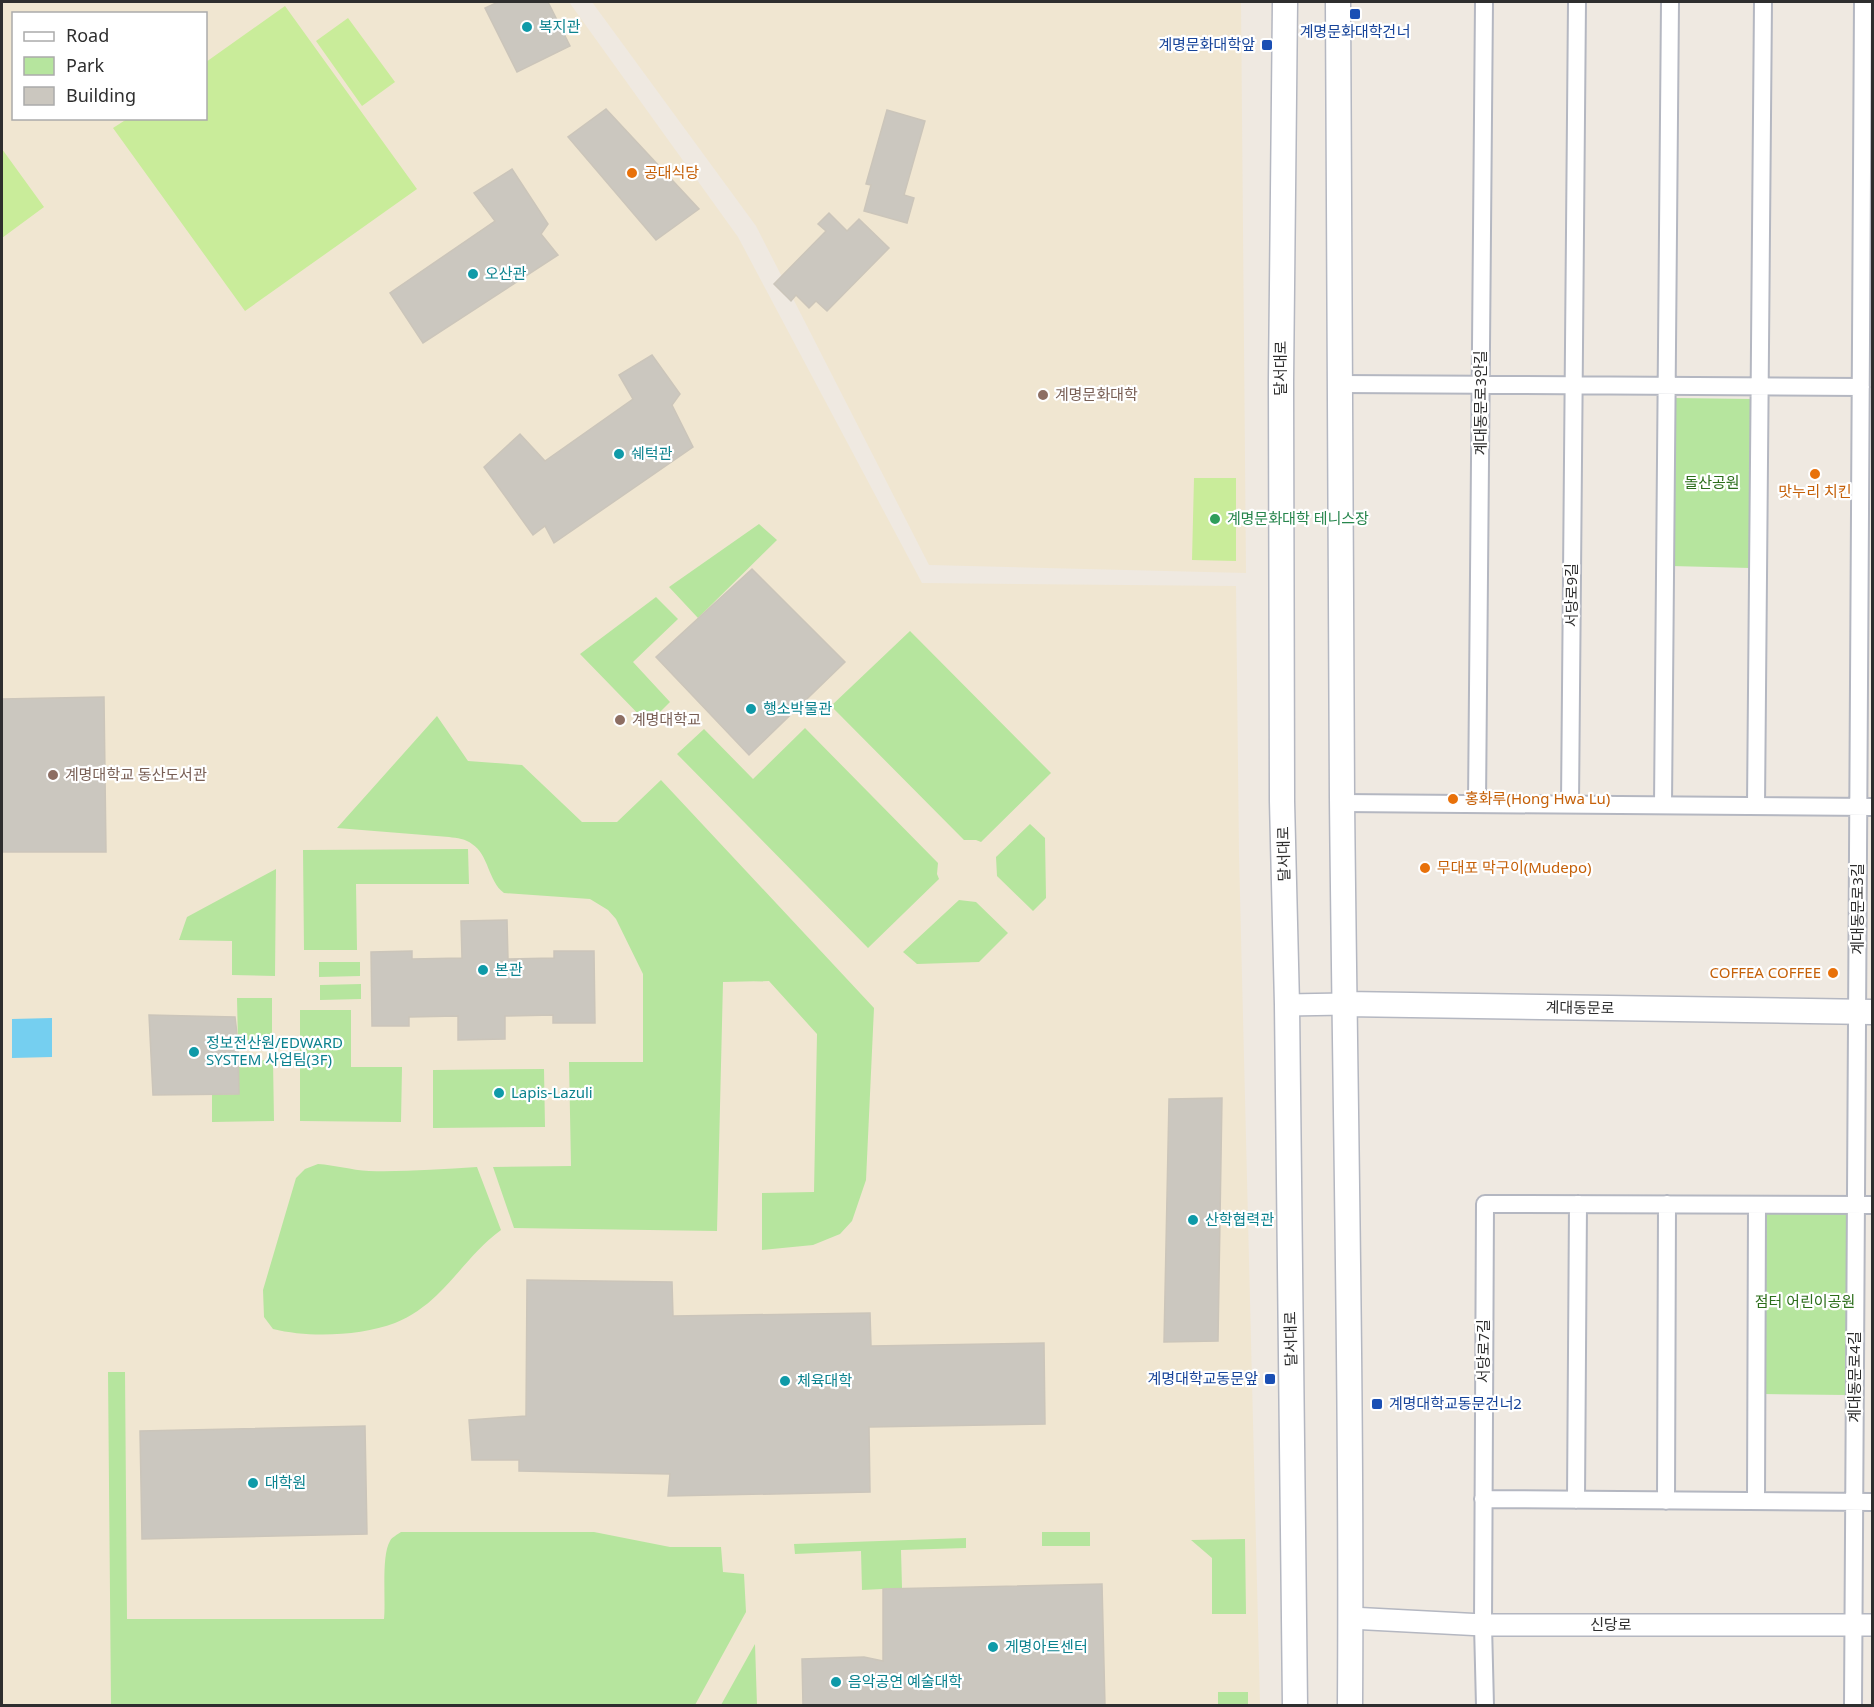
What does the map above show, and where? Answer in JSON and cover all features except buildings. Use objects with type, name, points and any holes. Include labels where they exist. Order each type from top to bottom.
[{"type":"main road","name":"달서대로","points":[[1285,2],[1281,404],[1282,801],[1287,1005],[1295,1706]]},
{"type":"main road","points":[[1338,2],[1350,1706]]},
{"type":"main road","name":"계대동문로","points":[[1346,1004],[1865,1012]]},
{"type":"street","name":"계대동문로3안길","points":[[1477,804],[1484,2]]},
{"type":"street","points":[[1574,385],[1577,2]]},
{"type":"street","points":[[1663,805],[1670,2]]},
{"type":"street","points":[[1756,806],[1763,2]]},
{"type":"street","name":"계대동문로3길","points":[[1865,1012],[1866,535],[1861,387],[1867,139],[1866,12]]},
{"type":"street","points":[[1339,384],[1861,387]]},
{"type":"street","name":"서당로9길","points":[[1570,804],[1574,385]]},
{"type":"street","points":[[1342,803],[1865,807]]},
{"type":"street","name":"계대동문로","points":[[1287,1005],[1346,1004]]},
{"type":"street","name":"계대동문로4길","points":[[1853,1706],[1863,1625],[1854,1502],[1864,1205],[1865,1012]]},
{"type":"street","name":"서당로7길","points":[[1483,1499],[1485,1204],[1864,1205]]},
{"type":"street","points":[[1576,1500],[1578,1204]]},
{"type":"street","points":[[1666,1501],[1667,1204]]},
{"type":"street","points":[[1756,1501],[1757,1205]]},
{"type":"street","points":[[1485,1706],[1483,1499],[1872,1502]]},
{"type":"street","name":"신당로","points":[[1350,1618],[1483,1625],[1863,1625]]},
{"type":"shaded area","name":"계명대학교","points":[[2,2],[569,2],[738,237],[922,583],[1236,586],[1239,855],[1260,1705],[2,1706]]},
{"type":"shaded area","name":"계명문화대학","points":[[592,2],[1241,2],[1246,573],[929,565],[756,226]]},
{"type":"green space","points":[[285,6],[417,189],[245,311],[113,128],[125,120],[207,120],[207,61]]},
{"type":"green space","points":[[348,18],[395,82],[362,106],[316,41]]},
{"type":"green space","points":[[2,149],[44,207],[2,238]]},
{"type":"green space","name":"돌산공원","points":[[1674,398],[1753,399],[1750,568],[1671,566]]},
{"type":"green space","name":"계명문화대학 테니스장","points":[[1194,478],[1236,478],[1236,561],[1192,560]]},
{"type":"green space","points":[[759,524],[777,540],[698,618],[669,587]]},
{"type":"green space","points":[[656,597],[678,619],[633,662],[670,702],[648,724],[580,654]]},
{"type":"green space","points":[[910,631],[1051,773],[981,842],[964,840],[831,706]]},
{"type":"green space","points":[[437,716],[468,761],[522,765],[582,822],[617,822],[661,780],[874,1008],[866,1180],[852,1221],[840,1234],[813,1245],[762,1250],[762,1193],[814,1192],[817,1034],[769,981],[723,982],[717,1231],[514,1228],[493,1167],[571,1166],[569,1062],[643,1062],[643,974],[616,919],[608,910],[590,899],[504,893],[495,882],[478,849],[470,842],[461,839],[337,828]]},
{"type":"green space","points":[[805,728],[938,863],[939,879],[868,948],[677,754],[704,729],[753,779]]},
{"type":"green space","points":[[1030,824],[1045,838],[1046,898],[1033,911],[997,876],[996,857]]},
{"type":"green space","points":[[468,849],[469,884],[356,884],[357,950],[304,950],[303,850]]},
{"type":"green space","points":[[276,869],[275,976],[232,975],[232,941],[179,940],[187,917]]},
{"type":"green space","points":[[959,900],[976,902],[1008,933],[979,962],[917,964],[903,952]]},
{"type":"green space","points":[[319,962],[360,962],[360,976],[319,977]]},
{"type":"green space","points":[[361,984],[361,999],[320,1000],[320,985]]},
{"type":"green space","points":[[237,998],[272,998],[272,1043],[238,1043]]},
{"type":"green space","points":[[300,1010],[351,1010],[351,1067],[402,1067],[401,1122],[300,1121]]},
{"type":"green space","points":[[273,1060],[274,1121],[212,1122],[212,1095],[239,1094],[238,1061]]},
{"type":"green space","points":[[544,1069],[545,1127],[433,1128],[433,1070]]},
{"type":"green space","points":[[318,1164],[369,1171],[477,1167],[501,1230],[433,1299],[395,1323],[366,1331],[334,1334],[302,1334],[273,1329],[264,1317],[263,1290],[296,1178],[305,1169]]},
{"type":"green space","name":"점터 어린이공원","points":[[1762,1210],[1850,1211],[1847,1395],[1762,1394]]},
{"type":"green space","points":[[108,1372],[125,1372],[127,1619],[384,1619],[387,1548],[393,1537],[401,1532],[594,1532],[670,1547],[721,1547],[723,1572],[744,1574],[746,1612],[695,1705],[111,1705]]},
{"type":"green space","points":[[1042,1532],[1090,1532],[1090,1546],[1042,1546]]},
{"type":"green space","points":[[966,1538],[966,1548],[901,1550],[902,1588],[862,1590],[861,1551],[795,1554],[794,1544]]},
{"type":"green space","points":[[1245,1539],[1246,1614],[1212,1614],[1212,1558],[1191,1540]]},
{"type":"green space","points":[[755,1644],[757,1705],[721,1705]]},
{"type":"green space","points":[[1218,1692],[1248,1692],[1248,1705],[1218,1705]]},
{"type":"water","points":[[52,1018],[52,1057],[12,1058],[12,1019]]},
{"type":"place","name":"계명문화대학건너","points":[[1355,14]]},
{"type":"place","name":"복지관","points":[[527,27]]},
{"type":"place","name":"계명문화대학앞","points":[[1267,45]]},
{"type":"place","name":"공대식당","points":[[632,173]]},
{"type":"place","name":"오산관","points":[[473,274]]},
{"type":"place","name":"계명문화대학","points":[[1043,395]]},
{"type":"place","name":"쉐턱관","points":[[619,454]]},
{"type":"place","name":"맛누리 치킨","points":[[1815,474]]},
{"type":"place","name":"계명문화대학 테니스장","points":[[1215,519]]},
{"type":"place","name":"행소박물관","points":[[751,709]]},
{"type":"place","name":"계명대학교","points":[[620,720]]},
{"type":"place","name":"계명대학교 동산도서관","points":[[53,775]]},
{"type":"place","name":"홍화루(Hong Hwa Lu)","points":[[1453,799]]},
{"type":"place","name":"무대포 막구이(Mudepo)","points":[[1425,868]]},
{"type":"place","name":"본관","points":[[483,970]]},
{"type":"place","name":"COFFEA COFFEE","points":[[1833,973]]},
{"type":"place","name":"정보전산원/EDWARD SYSTEM 사업팀(3F)","points":[[194,1052]]},
{"type":"place","name":"Lapis-Lazuli","points":[[499,1093]]},
{"type":"place","name":"산학협력관","points":[[1193,1220]]},
{"type":"place","name":"계명대학교동문앞","points":[[1270,1379]]},
{"type":"place","name":"체육대학","points":[[785,1381]]},
{"type":"place","name":"계명대학교동문건너2","points":[[1377,1404]]},
{"type":"place","name":"대학원","points":[[253,1483]]},
{"type":"place","name":"게명아트센터","points":[[993,1647]]},
{"type":"place","name":"음악공연 예술대학","points":[[836,1682]]}]
